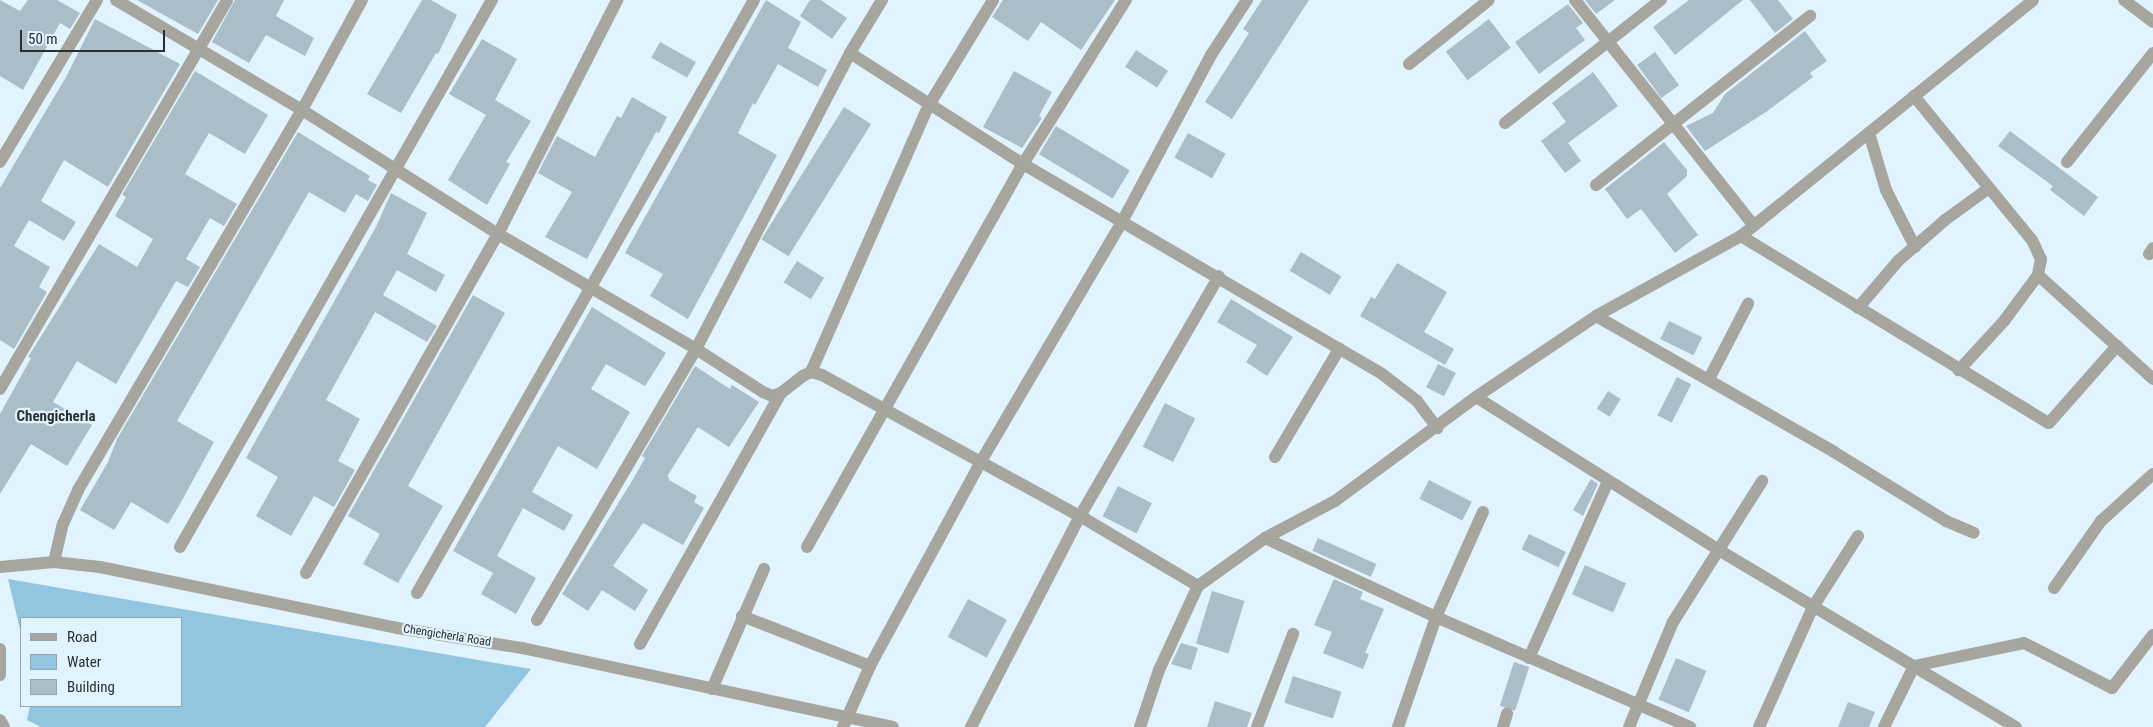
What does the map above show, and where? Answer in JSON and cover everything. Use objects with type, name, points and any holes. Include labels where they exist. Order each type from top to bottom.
[{"type":"street","points":[[0,162],[96,0]]},
{"type":"street","points":[[116,0],[302,110],[498,234],[594,287],[772,396],[781,394],[811,372],[930,105],[993,0]]},
{"type":"street","points":[[0,388],[197,48],[227,0]]},
{"type":"street","points":[[54,562],[62,524],[78,490],[302,110],[362,0]]},
{"type":"street","points":[[180,547],[397,170],[492,0]]},
{"type":"street","points":[[306,573],[498,234],[617,0]]},
{"type":"street","points":[[416,593],[594,287],[754,0]]},
{"type":"street","points":[[537,620],[696,348],[850,53],[882,0]]},
{"type":"street","points":[[807,547],[1023,164],[1126,0]]},
{"type":"street","points":[[844,723],[870,666],[980,463],[1123,220],[1206,63],[1247,0]]},
{"type":"street","points":[[1409,64],[1490,0]]},
{"type":"street","points":[[1574,0],[1754,226]]},
{"type":"street","points":[[1505,123],[1661,0]]},
{"type":"street","points":[[1140,727],[1159,670],[1198,586],[1265,538],[1335,501],[1437,428],[1476,397],[1596,316],[1741,236],[2033,0]]},
{"type":"street","points":[[2124,0],[2153,22]]},
{"type":"street","points":[[1596,186],[1810,16]]},
{"type":"street","points":[[850,53],[1023,164],[1219,276],[1382,374],[1417,401],[1437,428]]},
{"type":"street","points":[[2067,162],[2153,53]]},
{"type":"street","points":[[1914,96],[2032,240],[2041,259],[2038,275],[2004,320],[1959,370]]},
{"type":"street","points":[[1869,133],[1886,190],[1915,247]]},
{"type":"street","points":[[1858,308],[1915,247],[1945,220],[1989,188]]},
{"type":"street","points":[[1741,236],[2049,423],[2117,346]]},
{"type":"street","points":[[2038,275],[2153,379]]},
{"type":"street","points":[[971,727],[1080,516],[1219,276]]},
{"type":"street","points":[[1709,379],[1748,304]]},
{"type":"street","points":[[1596,316],[1709,379],[1903,497],[1946,521],[1974,532]]},
{"type":"street","points":[[1274,457],[1339,349]]},
{"type":"street","points":[[811,372],[884,408],[980,463],[1080,516],[1198,586]]},
{"type":"street","points":[[640,644],[781,394]]},
{"type":"street","points":[[1476,397],[1717,549],[2016,727]]},
{"type":"street","points":[[2054,588],[2101,521],[2153,474]]},
{"type":"street","points":[[1529,658],[1608,481]]},
{"type":"street","points":[[1629,727],[1636,706],[1673,622],[1717,549],[1762,481]]},
{"type":"street","points":[[1398,727],[1436,617],[1483,512]]},
{"type":"street","points":[[1759,727],[1813,607],[1858,536]]},
{"type":"street","points":[[1265,538],[1636,706],[1690,727]]},
{"type":"street","name":"Chengicherla Road","points":[[0,567],[54,562],[100,567],[397,628],[522,648],[712,690],[844,723],[893,727]]},
{"type":"street","points":[[712,690],[742,616],[764,569]]},
{"type":"street","points":[[742,616],[870,666]]},
{"type":"street","points":[[1257,727],[1293,634]]},
{"type":"street","points":[[1914,666],[2024,643],[2112,688],[2153,635]]},
{"type":"street","points":[[0,648],[0,676]]},
{"type":"street","points":[[1884,727],[1914,666]]},
{"type":"street","points":[[1503,727],[1507,714]]},
{"type":"street","points":[[0,720],[4,727]]},
{"type":"water","points":[[8,579],[531,669],[485,727],[41,727],[27,720],[30,707],[182,707],[182,617],[20,617],[20,629]]},
{"type":"building","points":[[0,0],[20,11],[28,0],[57,0],[80,13],[70,29],[60,23],[23,90],[0,76]]},
{"type":"building","points":[[137,0],[218,0],[198,34]]},
{"type":"building","points":[[235,0],[284,0],[276,16],[314,38],[305,56],[266,35],[249,63],[212,42]]},
{"type":"building","points":[[422,0],[431,0],[457,15],[438,54],[436,53],[401,113],[367,94]]},
{"type":"building","points":[[766,0],[801,22],[788,48],[827,70],[818,87],[778,64],[755,105],[753,103],[738,133],[777,155],[688,319],[650,296],[663,274],[625,253]]},
{"type":"building","points":[[810,0],[821,0],[847,18],[832,39],[800,16]]},
{"type":"building","points":[[1003,0],[1115,0],[1081,50],[1041,22],[1028,41],[992,17]]},
{"type":"building","points":[[1262,0],[1309,0],[1232,119],[1205,102],[1249,33],[1243,29]]},
{"type":"building","points":[[1585,0],[1615,0],[1596,14]]},
{"type":"building","points":[[1689,0],[1743,0],[1675,55],[1653,27]]},
{"type":"building","points":[[1750,0],[1778,0],[1793,19],[1775,33]]},
{"type":"building","points":[[1568,4],[1583,23],[1576,28],[1585,40],[1539,74],[1515,42]]},
{"type":"building","points":[[95,19],[180,64],[108,187],[64,160],[41,201],[76,222],[64,241],[29,220],[14,246],[50,267],[39,287],[47,292],[14,349],[0,340],[0,188],[66,77]]},
{"type":"building","points":[[1489,19],[1511,48],[1468,80],[1446,51]]},
{"type":"building","points":[[1805,31],[1827,61],[1810,73],[1813,77],[1766,112],[1705,151],[1686,126],[1713,113],[1725,94]]},
{"type":"building","points":[[482,39],[517,59],[495,100],[531,121],[506,162],[510,164],[487,205],[448,180],[486,115],[449,94]]},
{"type":"building","points":[[660,42],[696,62],[687,78],[651,58]]},
{"type":"building","points":[[1136,50],[1168,71],[1157,87],[1125,67]]},
{"type":"building","points":[[1655,52],[1679,85],[1661,98],[1637,65]]},
{"type":"building","points":[[195,71],[268,115],[245,154],[209,133],[185,174],[237,204],[224,226],[210,218],[186,259],[200,267],[188,287],[176,281],[116,384],[77,361],[53,402],[92,425],[67,466],[31,444],[0,494],[0,414],[31,358],[28,357],[99,244],[137,267],[153,239],[115,216],[126,197],[122,195]]},
{"type":"building","points":[[1014,71],[1052,92],[1039,116],[1042,118],[1022,148],[983,127]]},
{"type":"building","points":[[1593,72],[1618,106],[1568,143],[1581,161],[1565,173],[1541,141],[1566,122],[1552,103]]},
{"type":"building","points":[[632,97],[667,117],[659,133],[656,132],[587,259],[545,237],[572,192],[538,173],[557,136],[595,157],[617,116],[621,118]]},
{"type":"building","points":[[844,107],[871,124],[788,256],[761,239]]},
{"type":"building","points":[[1056,126],[1130,170],[1113,199],[1039,154]]},
{"type":"building","points":[[2010,131],[2098,197],[2084,216],[2050,190],[2053,186],[1998,146]]},
{"type":"building","points":[[298,132],[370,176],[368,180],[377,185],[368,201],[356,194],[345,213],[309,192],[177,421],[214,442],[180,504],[168,524],[131,502],[114,530],[80,510],[108,462],[117,439]]},
{"type":"building","points":[[1188,133],[1226,154],[1212,178],[1174,157]]},
{"type":"building","points":[[1664,142],[1687,170],[1687,176],[1667,194],[1698,235],[1675,253],[1641,209],[1627,219],[1605,189]]},
{"type":"building","points":[[391,193],[427,213],[407,254],[445,275],[436,292],[397,270],[383,295],[437,326],[427,342],[375,312],[326,400],[360,419],[338,461],[355,470],[334,507],[314,496],[291,536],[256,516],[278,477],[246,458],[376,227]]},
{"type":"building","points":[[1301,252],[1341,276],[1330,295],[1290,271]]},
{"type":"building","points":[[797,261],[824,278],[811,299],[784,282]]},
{"type":"building","points":[[1397,263],[1447,292],[1424,332],[1454,349],[1445,365],[1360,316],[1371,297],[1375,299]]},
{"type":"building","points":[[473,295],[505,313],[408,486],[443,506],[398,583],[363,564],[380,534],[348,516]]},
{"type":"building","points":[[1231,299],[1293,337],[1267,376],[1246,362],[1257,345],[1217,322]]},
{"type":"building","points":[[592,307],[666,353],[645,386],[606,364],[591,389],[630,412],[597,469],[558,446],[532,492],[573,515],[564,531],[523,508],[497,556],[536,578],[516,614],[481,594],[493,573],[453,551]]},
{"type":"building","points":[[1669,321],[1702,337],[1693,355],[1660,339]]},
{"type":"building","points":[[1438,364],[1456,373],[1444,396],[1426,387]]},
{"type":"building","points":[[695,366],[730,389],[732,385],[759,402],[729,447],[698,427],[668,475],[669,480],[697,496],[694,502],[704,508],[683,545],[643,523],[613,566],[648,590],[635,611],[602,590],[588,611],[562,594],[632,481],[645,458],[642,456]]},
{"type":"building","points":[[1677,377],[1691,384],[1672,423],[1657,415]]},
{"type":"building","points":[[1608,391],[1621,399],[1610,417],[1597,409]]},
{"type":"building","points":[[1165,403],[1195,418],[1173,462],[1143,447]]},
{"type":"building","points":[[1591,479],[1598,484],[1583,516],[1573,510]]},
{"type":"building","points":[[1429,480],[1472,502],[1462,521],[1419,499]]},
{"type":"building","points":[[1118,486],[1152,503],[1136,534],[1103,516]]},
{"type":"building","points":[[1529,534],[1566,552],[1558,567],[1522,549]]},
{"type":"building","points":[[1318,538],[1376,564],[1371,577],[1312,551]]},
{"type":"building","points":[[1585,565],[1626,583],[1613,613],[1572,594]]},
{"type":"building","points":[[1334,579],[1363,592],[1360,599],[1384,609],[1365,653],[1369,654],[1363,669],[1323,653],[1332,632],[1314,625]]},
{"type":"building","points":[[1212,591],[1245,601],[1228,654],[1196,644]]},
{"type":"building","points":[[968,599],[1007,620],[987,658],[948,637]]},
{"type":"building","points":[[1181,643],[1198,648],[1191,670],[1171,664]]},
{"type":"building","points":[[1676,658],[1706,671],[1689,712],[1658,699]]},
{"type":"building","points":[[1514,662],[1529,667],[1515,711],[1500,706]]},
{"type":"building","points":[[1293,676],[1342,692],[1333,718],[1284,703]]},
{"type":"building","points":[[1215,701],[1252,713],[1247,727],[1207,727]]},
{"type":"building","points":[[1848,702],[1875,712],[1869,727],[1838,727]]},
{"type":"district","name":"Chengicherla","points":[[56,417]]}]
